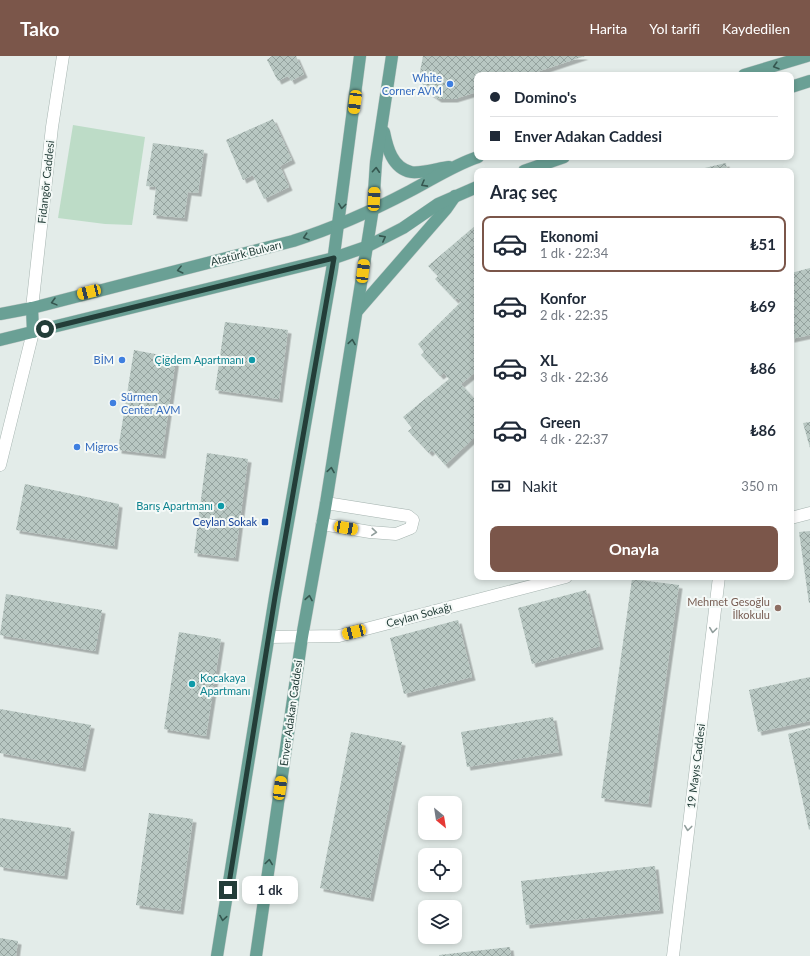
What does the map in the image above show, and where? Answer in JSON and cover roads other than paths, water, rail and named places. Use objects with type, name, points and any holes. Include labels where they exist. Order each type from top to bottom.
[{"type":"main road","points":[[217,956],[269,637],[334,258],[360,56]]},
{"type":"main road","points":[[392,56],[384,111],[384,130],[387,148],[392,157],[401,167],[411,172],[458,165]]},
{"type":"main road","points":[[754,72],[807,56]]},
{"type":"main road","points":[[794,86],[810,81]]},
{"type":"main road","name":"Enver Adakan Caddesi","points":[[256,956],[302,637],[358,310],[366,247],[373,208],[376,162],[384,111]]},
{"type":"main road","name":"Atatürk Bulvarı","points":[[0,314],[32,308],[293,241],[339,226],[410,191],[458,165],[474,159]]},
{"type":"main road","points":[[533,168],[555,160]]},
{"type":"main road","points":[[0,340],[334,258],[366,247],[402,228],[438,204],[474,188]]},
{"type":"main road","points":[[358,310],[446,209],[456,195]]},
{"type":"main road","points":[[32,308],[33,332]]},
{"type":"street","name":"Fidangör Caddesi","points":[[32,308],[52,127],[63,56]]},
{"type":"street","points":[[0,465],[33,332]]},
{"type":"street","points":[[322,524],[370,532],[396,534],[411,528],[413,520],[408,516],[326,503]]},
{"type":"street","points":[[794,517],[810,513]]},
{"type":"street","name":"Ceylan Sokağı","points":[[269,637],[339,636],[554,580]]},
{"type":"street","name":"19 Mayıs Caddesi","points":[[672,956],[719,580]]},
{"type":"place","name":"White Corner AVM","points":[[450,84]]},
{"type":"place","name":"BİM","points":[[122,360]]},
{"type":"place","name":"Çiğdem Apartmanı","points":[[252,360]]},
{"type":"place","name":"Sürmen Center AVM","points":[[113,403]]},
{"type":"place","name":"Migros","points":[[77,447]]},
{"type":"place","name":"Barış Apartmanı","points":[[221,506]]},
{"type":"place","name":"Ceylan Sokak","points":[[265,522]]},
{"type":"place","name":"Mehmet Gesoğlu İlkokulu","points":[[778,608]]},
{"type":"place","name":"Kocakaya Apartmanı","points":[[192,684]]}]
